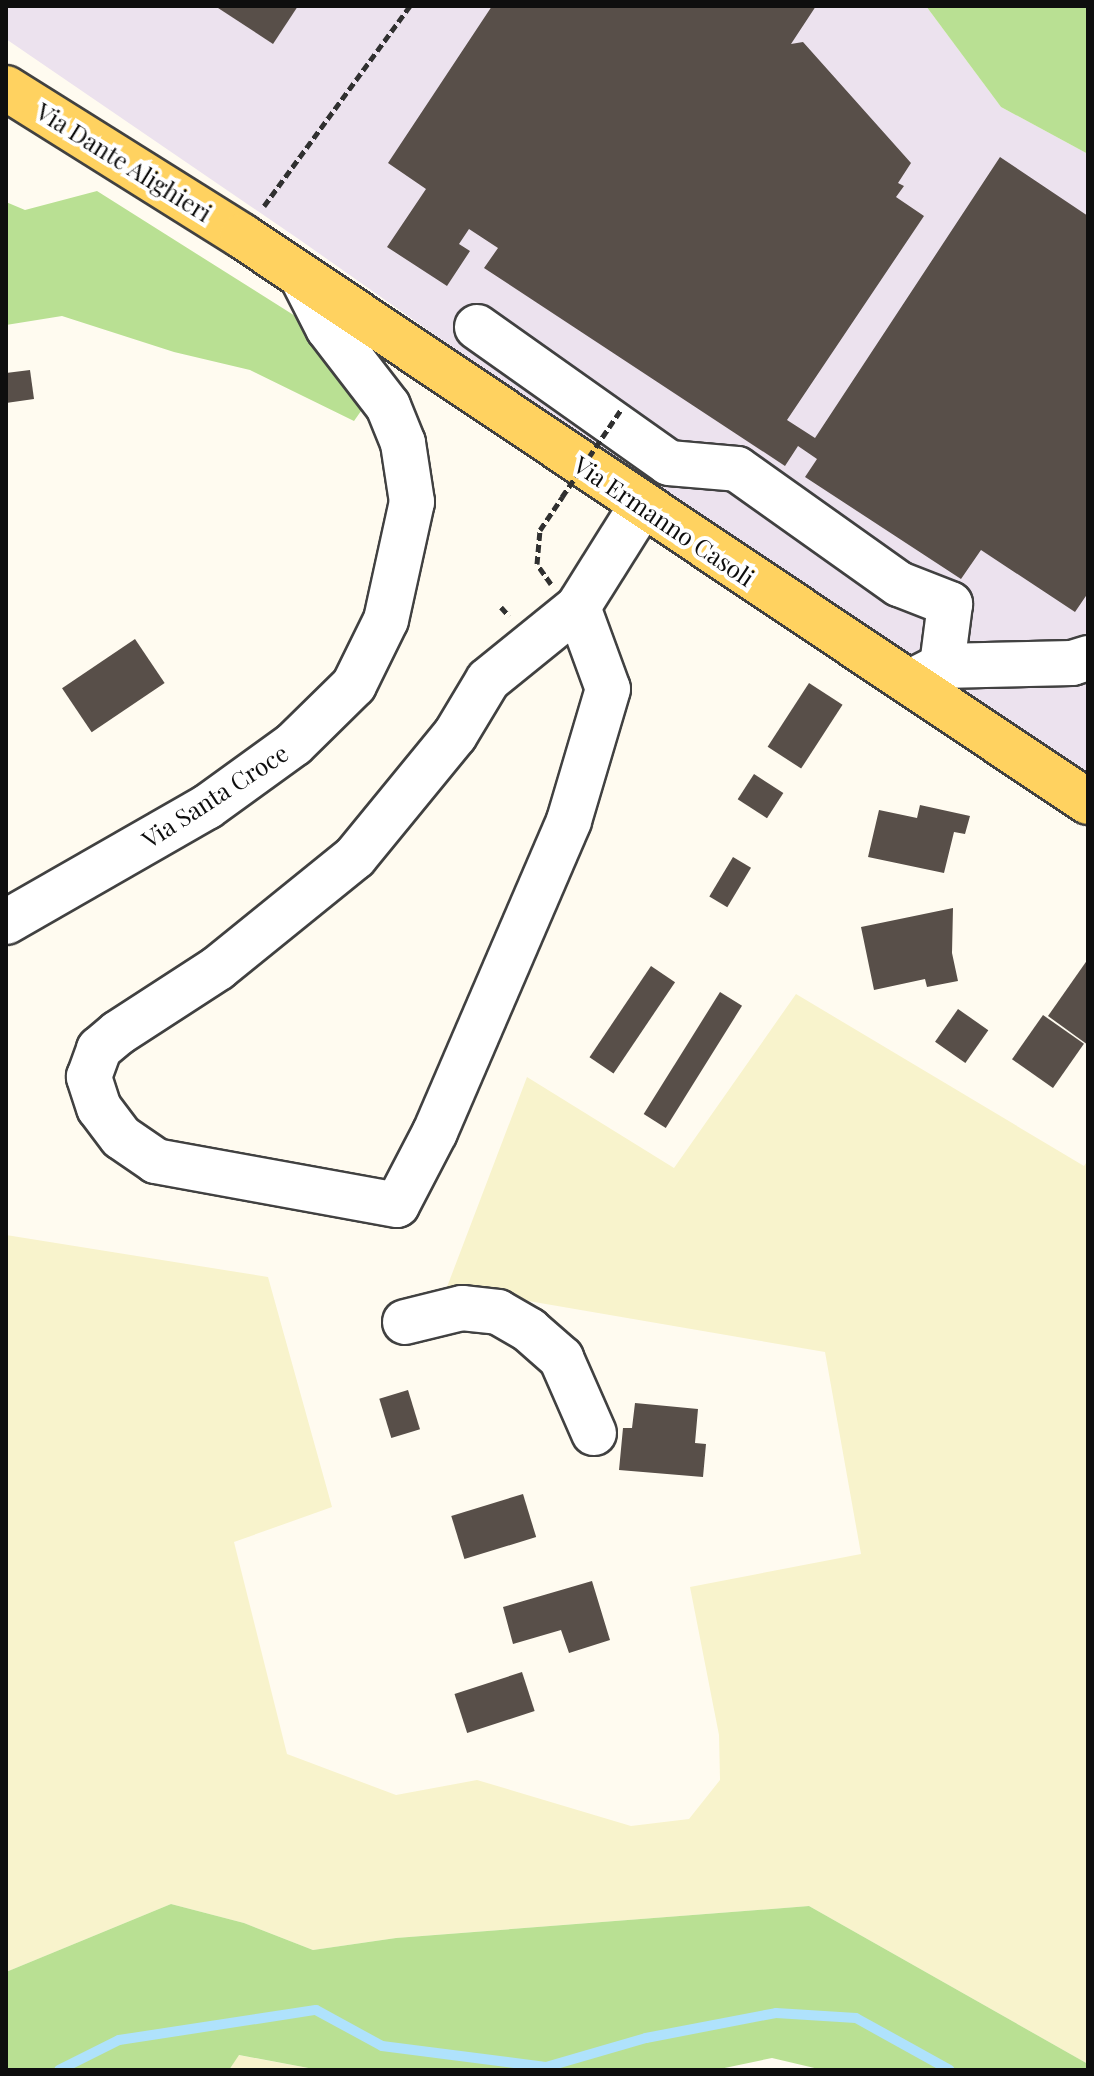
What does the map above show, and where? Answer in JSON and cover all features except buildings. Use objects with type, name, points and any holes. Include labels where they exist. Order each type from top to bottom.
[{"type":"main road","name":"Via Dante Alighieri","points":[[6,88],[242,236]]},
{"type":"main road","name":"Via Ermanno Casoli","points":[[242,236],[642,505],[924,675],[1088,802]]},
{"type":"street","name":"Via Santa Croce","points":[[6,922],[207,807],[294,744],[354,685],[386,620],[412,502],[403,443],[388,406],[328,328],[302,277]]},
{"type":"street","points":[[477,327],[669,463],[737,469],[899,584],[950,604],[924,675],[1072,663],[1088,658]]},
{"type":"street","points":[[578,607],[608,689],[569,821],[441,1120],[397,1205],[156,1161],[121,1137],[99,1108],[89,1077],[99,1049],[218,968],[355,857],[455,735],[488,680],[578,607],[642,505]]},
{"type":"street","points":[[405,1322],[462,1308],[498,1312],[519,1324],[561,1358],[594,1433]]},
{"type":"path","points":[[242,236],[410,6]]},
{"type":"path","points":[[578,607],[545,578],[537,564],[540,530],[622,408]]},
{"type":"shaded area","points":[[6,6],[926,6],[1001,107],[1088,154],[1088,778],[885,652],[300,240],[6,39]]},
{"type":"shaded area","points":[[796,994],[1084,1166],[1088,1160],[1088,2064],[809,1906],[396,1938],[313,1950],[244,1923],[171,1904],[6,1972],[6,1235],[268,1277],[332,1507],[234,1542],[287,1754],[396,1795],[477,1780],[631,1826],[689,1819],[720,1780],[719,1735],[690,1587],[861,1554],[825,1352],[447,1287],[527,1077],[674,1168]]},
{"type":"shaded area","points":[[238,2055],[319,2070],[229,2070]]},
{"type":"green space","points":[[926,6],[1088,6],[1088,154],[1001,107]]},
{"type":"green space","points":[[97,191],[387,374],[354,421],[250,370],[174,352],[62,316],[6,325],[6,202],[25,210]]},
{"type":"green space","points":[[171,1904],[244,1923],[313,1950],[396,1938],[809,1906],[1088,2064],[1088,2070],[823,2070],[772,2058],[715,2070],[319,2070],[239,2055],[229,2070],[6,2070],[6,1972]]},
{"type":"waterway","points":[[59,2070],[119,2040],[316,2010],[382,2046],[546,2067],[646,2038],[776,2013],[856,2018],[950,2070]]}]
